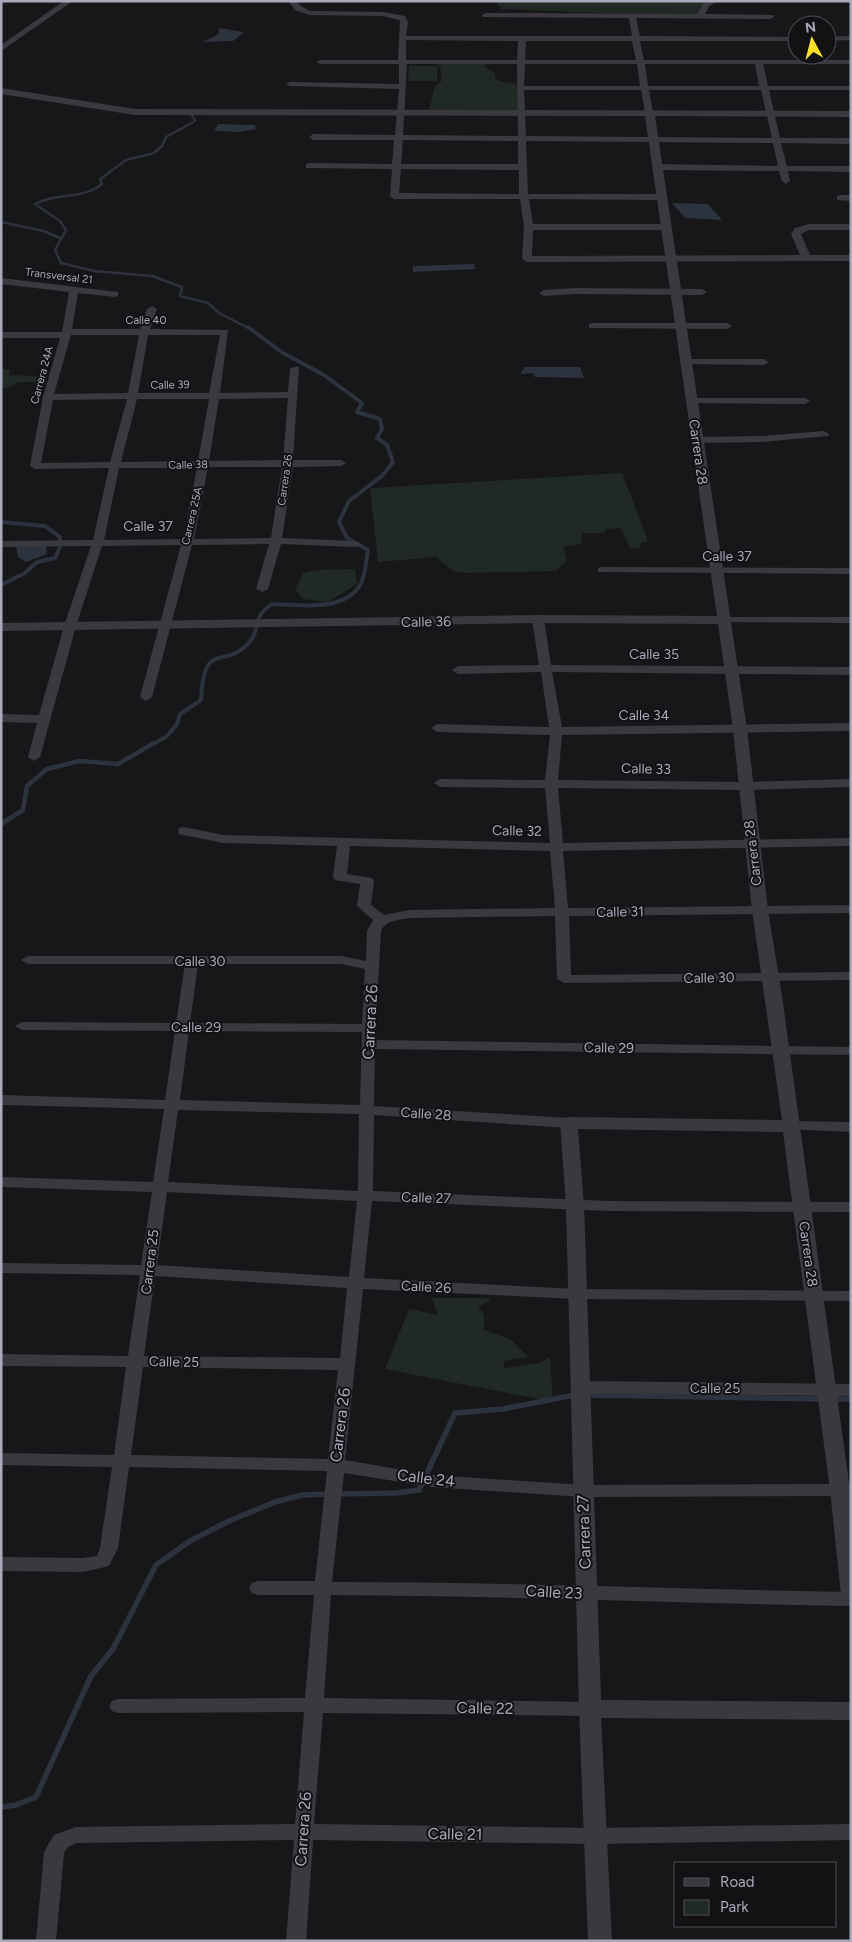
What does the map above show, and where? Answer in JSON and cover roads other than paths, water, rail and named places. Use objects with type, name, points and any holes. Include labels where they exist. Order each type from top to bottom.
[{"type":"street","points":[[1,49],[69,1]]},
{"type":"street","points":[[292,1],[298,8],[309,13],[395,15],[402,18],[404,22],[402,38],[402,112],[398,138],[394,196],[661,197]]},
{"type":"street","points":[[700,17],[706,5],[713,1]]},
{"type":"street","points":[[486,15],[770,17]]},
{"type":"street","points":[[632,16],[649,112]]},
{"type":"street","points":[[402,38],[787,39]]},
{"type":"street","points":[[522,38],[520,88],[523,112],[524,196],[529,227],[527,258],[851,258]]},
{"type":"street","points":[[837,38],[851,38]]},
{"type":"street","points":[[320,62],[851,62]]},
{"type":"street","points":[[758,62],[769,114],[778,140],[786,181]]},
{"type":"street","points":[[290,84],[403,87]]},
{"type":"street","points":[[520,88],[851,88]]},
{"type":"street","points":[[1,91],[135,112],[851,114]]},
{"type":"street","name":"Carrera 28","points":[[649,112],[722,620],[740,729],[760,910],[771,976],[826,1389],[845,1490],[851,1595]]},
{"type":"street","points":[[313,137],[851,141]]},
{"type":"street","points":[[309,166],[524,167]]},
{"type":"street","points":[[656,167],[851,169]]},
{"type":"street","points":[[840,198],[851,198]]},
{"type":"street","points":[[529,227],[665,227]]},
{"type":"street","points":[[806,258],[796,234],[798,230],[809,227],[851,227]]},
{"type":"street","name":"Transversal 21","points":[[1,281],[115,294]]},
{"type":"street","name":"Carrera 24A","points":[[35,466],[48,397],[66,334],[74,290]]},
{"type":"street","points":[[544,293],[575,291],[702,292]]},
{"type":"street","points":[[34,757],[43,718],[102,515],[132,398],[144,332],[152,309]]},
{"type":"street","points":[[592,326],[727,326]]},
{"type":"street","name":"Calle 40","points":[[1,335],[225,332]]},
{"type":"street","name":"Carrera 25A","points":[[146,697],[186,541],[202,465],[212,397],[225,332]]},
{"type":"street","points":[[685,362],[764,362]]},
{"type":"street","name":"Carrera 26","points":[[262,589],[276,541],[288,463],[295,368]]},
{"type":"street","name":"Calle 39","points":[[48,397],[132,398],[293,395]]},
{"type":"street","points":[[690,401],[805,401]]},
{"type":"street","points":[[696,440],[762,439],[824,434]]},
{"type":"street","name":"Calle 38","points":[[35,466],[341,464]]},
{"type":"street","name":"Calle 37","points":[[1,544],[93,541],[276,541],[355,544]]},
{"type":"street","name":"Calle 37","points":[[602,570],[851,571]]},
{"type":"street","points":[[538,620],[556,730],[551,783],[562,913]]},
{"type":"street","name":"Calle 36","points":[[5,627],[538,620],[851,620]]},
{"type":"street","name":"Calle 35","points":[[458,670],[545,668],[851,671]]},
{"type":"street","points":[[1,718],[43,718]]},
{"type":"street","name":"Calle 34","points":[[437,728],[556,730],[851,727]]},
{"type":"street","name":"Calle 33","points":[[440,783],[746,786],[851,783]]},
{"type":"street","name":"Calle 32","points":[[184,831],[223,839],[557,847],[851,842]]},
{"type":"street","points":[[344,842],[340,877],[367,881],[364,906],[385,919]]},
{"type":"street","name":"Calle 31","points":[[385,919],[410,914],[851,909]]},
{"type":"street","name":"Calle 30","points":[[562,913],[563,977],[566,980],[851,976]]},
{"type":"street","name":"Carrera 26","points":[[296,1941],[312,1705],[365,1197],[368,1036],[374,931],[378,923],[385,919]]},
{"type":"street","name":"Calle 30","points":[[28,960],[341,960],[372,966]]},
{"type":"street","name":"Carrera 25","points":[[1,1564],[83,1565],[103,1561],[110,1548],[150,1270],[159,1185],[173,1106],[192,961]]},
{"type":"street","name":"Calle 29","points":[[22,1026],[182,1027],[368,1036],[781,1051],[851,1051]]},
{"type":"street","name":"Calle 28","points":[[1,1100],[368,1110],[569,1123],[851,1127]]},
{"type":"street","name":"Carrera 27","points":[[569,1123],[575,1205],[586,1594],[600,1941]]},
{"type":"street","name":"Calle 27","points":[[1,1182],[159,1185],[365,1197],[575,1205],[802,1205],[851,1207]]},
{"type":"street","name":"Calle 26","points":[[1,1268],[150,1270],[577,1294],[851,1296]]},
{"type":"street","name":"Calle 25","points":[[1,1360],[347,1364]]},
{"type":"street","name":"Calle 25","points":[[580,1387],[851,1390]]},
{"type":"street","name":"Calle 24","points":[[1,1459],[336,1465],[432,1481],[583,1491],[845,1490]]},
{"type":"street","name":"Calle 23","points":[[258,1588],[506,1589],[586,1594],[851,1599]]},
{"type":"street","name":"Calle 22","points":[[118,1706],[312,1705],[851,1711]]},
{"type":"street","name":"Calle 21","points":[[46,1941],[54,1852],[61,1841],[76,1835],[303,1832],[595,1836],[851,1832]]},
{"type":"water","points":[[219,28],[244,32],[233,41],[203,42],[219,34]]},
{"type":"water","points":[[218,124],[255,125],[256,129],[240,132],[214,131]]},
{"type":"water","points":[[672,203],[708,204],[722,220],[685,218]]},
{"type":"water","points":[[474,264],[476,269],[413,272],[413,266]]},
{"type":"water","points":[[525,367],[580,367],[584,378],[535,377],[533,373],[520,374]]},
{"type":"water","points":[[16,545],[46,546],[47,554],[26,562],[18,557]]},
{"type":"waterway","points":[[192,115],[195,121],[166,137],[162,146],[154,153],[126,160],[103,177],[100,180],[102,184],[95,189],[43,200],[35,204],[60,221],[66,230],[55,250],[61,263],[94,271],[152,276],[182,287],[180,296],[208,303],[219,313],[250,329]]},
{"type":"waterway","points":[[1,222],[44,231],[60,238]]},
{"type":"waterway","points":[[152,745],[167,736],[177,724],[180,714],[201,700],[206,668],[211,662],[217,658],[233,654],[242,649],[251,640],[258,620],[264,610],[272,604],[307,606],[332,603],[344,600],[353,594],[364,577],[368,550],[347,538],[339,522],[349,501],[383,475],[393,462],[387,445],[377,438],[382,429],[380,419],[357,412],[362,403],[324,375],[283,353],[248,327]]},
{"type":"waterway","points":[[1,522],[45,526],[60,537],[60,547],[55,558],[37,562],[25,573],[1,585]]},
{"type":"waterway","points":[[1,824],[23,810],[27,786],[47,769],[79,761],[118,764],[154,743]]},
{"type":"waterway","points":[[336,1494],[396,1493],[419,1490],[455,1413],[503,1409],[575,1395]]},
{"type":"waterway","points":[[586,1395],[823,1399]]},
{"type":"waterway","points":[[833,1399],[851,1399]]},
{"type":"waterway","points":[[1,1807],[16,1805],[36,1797],[91,1676],[113,1649],[156,1565],[190,1541],[229,1521],[275,1502],[302,1495],[329,1494]]}]
